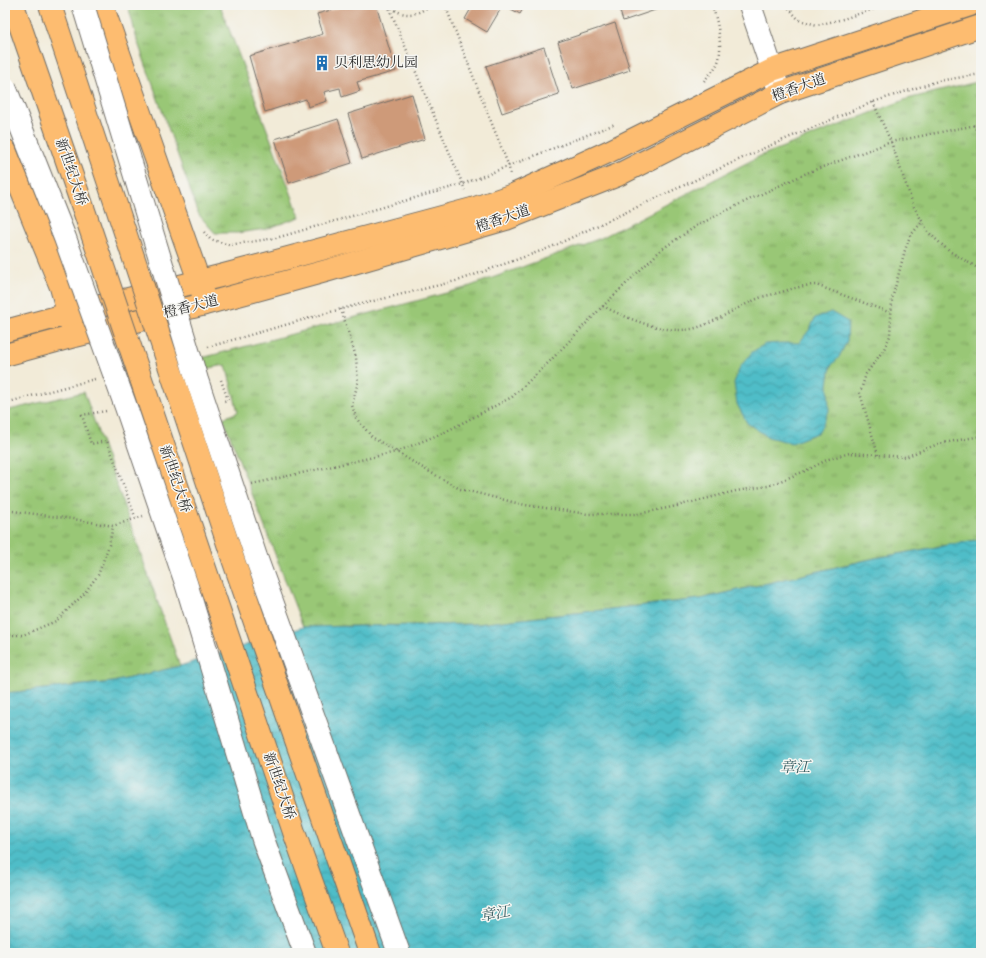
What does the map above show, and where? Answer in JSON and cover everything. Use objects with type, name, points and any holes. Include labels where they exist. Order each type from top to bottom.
[{"type":"main road","name":"新世纪大桥","points":[[13,5],[295,834],[337,953]]},
{"type":"main road","name":"新世纪大桥","points":[[50,5],[234,562],[370,953]]},
{"type":"main road","points":[[102,5],[199,281],[205,304]]},
{"type":"main road","name":"橙香大道","points":[[5,331],[472,209],[513,196],[610,151],[772,70],[970,5]]},
{"type":"main road","name":"橙香大道","points":[[5,355],[326,272],[506,219],[618,174],[780,93],[977,28]]},
{"type":"main road","points":[[5,150],[61,286],[75,336]]},
{"type":"street","points":[[83,5],[197,380],[254,550],[400,953]]},
{"type":"street","points":[[750,5],[780,93]]},
{"type":"street","points":[[5,87],[65,238],[126,407],[186,583],[263,839],[305,953]]},
{"type":"path","points":[[389,5],[398,12],[407,14],[417,14],[430,5]]},
{"type":"path","points":[[389,5],[472,209]]},
{"type":"path","points":[[445,5],[509,167],[513,196]]},
{"type":"path","points":[[702,83],[717,65],[720,45],[716,16],[712,5]]},
{"type":"path","points":[[786,5],[799,20],[817,25],[843,19],[886,5]]},
{"type":"path","points":[[205,347],[341,309],[460,280],[549,248],[762,149],[873,102],[938,81],[981,74]]},
{"type":"path","points":[[873,102],[891,142],[914,207],[928,233],[949,250],[981,270]]},
{"type":"path","points":[[201,228],[210,239],[229,245],[276,238],[463,184],[617,123]]},
{"type":"path","points":[[248,484],[396,452],[445,432],[512,397],[662,249],[698,225],[809,172],[891,142],[981,124]]},
{"type":"path","points":[[973,125],[981,137]]},
{"type":"path","points":[[878,455],[860,393],[866,374],[884,349],[890,336],[892,299],[905,250],[910,236],[922,222]]},
{"type":"path","points":[[603,306],[622,316],[640,322],[682,330],[699,327],[735,311],[758,298],[806,284],[816,285],[891,313]]},
{"type":"path","points":[[341,309],[356,357],[358,382],[352,404],[356,418],[372,437],[460,488],[524,505],[588,514],[638,514],[736,491],[768,486],[805,471],[829,459],[850,453],[904,457],[938,444],[981,436]]},
{"type":"path","points":[[5,403],[101,378]]},
{"type":"path","points":[[126,407],[82,415],[91,444],[107,441],[136,518]]},
{"type":"path","points":[[5,510],[113,526],[150,514]]},
{"type":"path","points":[[5,635],[22,635],[56,621],[83,595],[98,575],[109,545],[113,526]]},
{"type":"green space","points":[[128,5],[220,5],[300,217],[266,229],[237,233],[215,233],[199,215],[137,40]]},
{"type":"green space","points":[[981,81],[981,539],[875,558],[700,599],[477,624],[303,627],[223,418],[238,412],[226,365],[199,370],[198,359],[465,288],[601,238],[760,156],[907,99]]},
{"type":"green space","points":[[84,392],[180,666],[113,682],[5,693],[5,411]]},
{"type":"water","points":[[831,312],[848,322],[847,341],[839,357],[831,366],[828,384],[829,411],[819,432],[792,443],[768,437],[747,423],[737,404],[734,383],[740,367],[752,352],[765,344],[799,343],[810,329],[815,318]]},
{"type":"water","name":"章江","points":[[981,539],[981,953],[5,953],[5,693],[113,682],[180,666],[303,627],[477,624],[700,599],[875,558]]},
{"type":"building","name":"贝利思幼儿园","points":[[348,5],[376,5],[396,71],[357,82],[360,91],[342,97],[340,88],[324,92],[327,101],[308,107],[306,99],[265,112],[249,56],[323,34],[317,14]]},
{"type":"building","points":[[473,5],[503,5],[487,32],[465,19]]},
{"type":"building","points":[[504,5],[525,5],[520,14]]},
{"type":"building","points":[[618,5],[670,5],[623,21]]},
{"type":"building","points":[[615,23],[630,70],[573,89],[558,42]]},
{"type":"building","points":[[544,47],[559,94],[502,113],[486,66]]},
{"type":"building","points":[[412,94],[425,139],[362,159],[348,114]]},
{"type":"building","points":[[338,119],[352,163],[289,183],[275,139]]},
{"type":"place","name":"贝利思幼儿园","points":[[322,63]]}]
